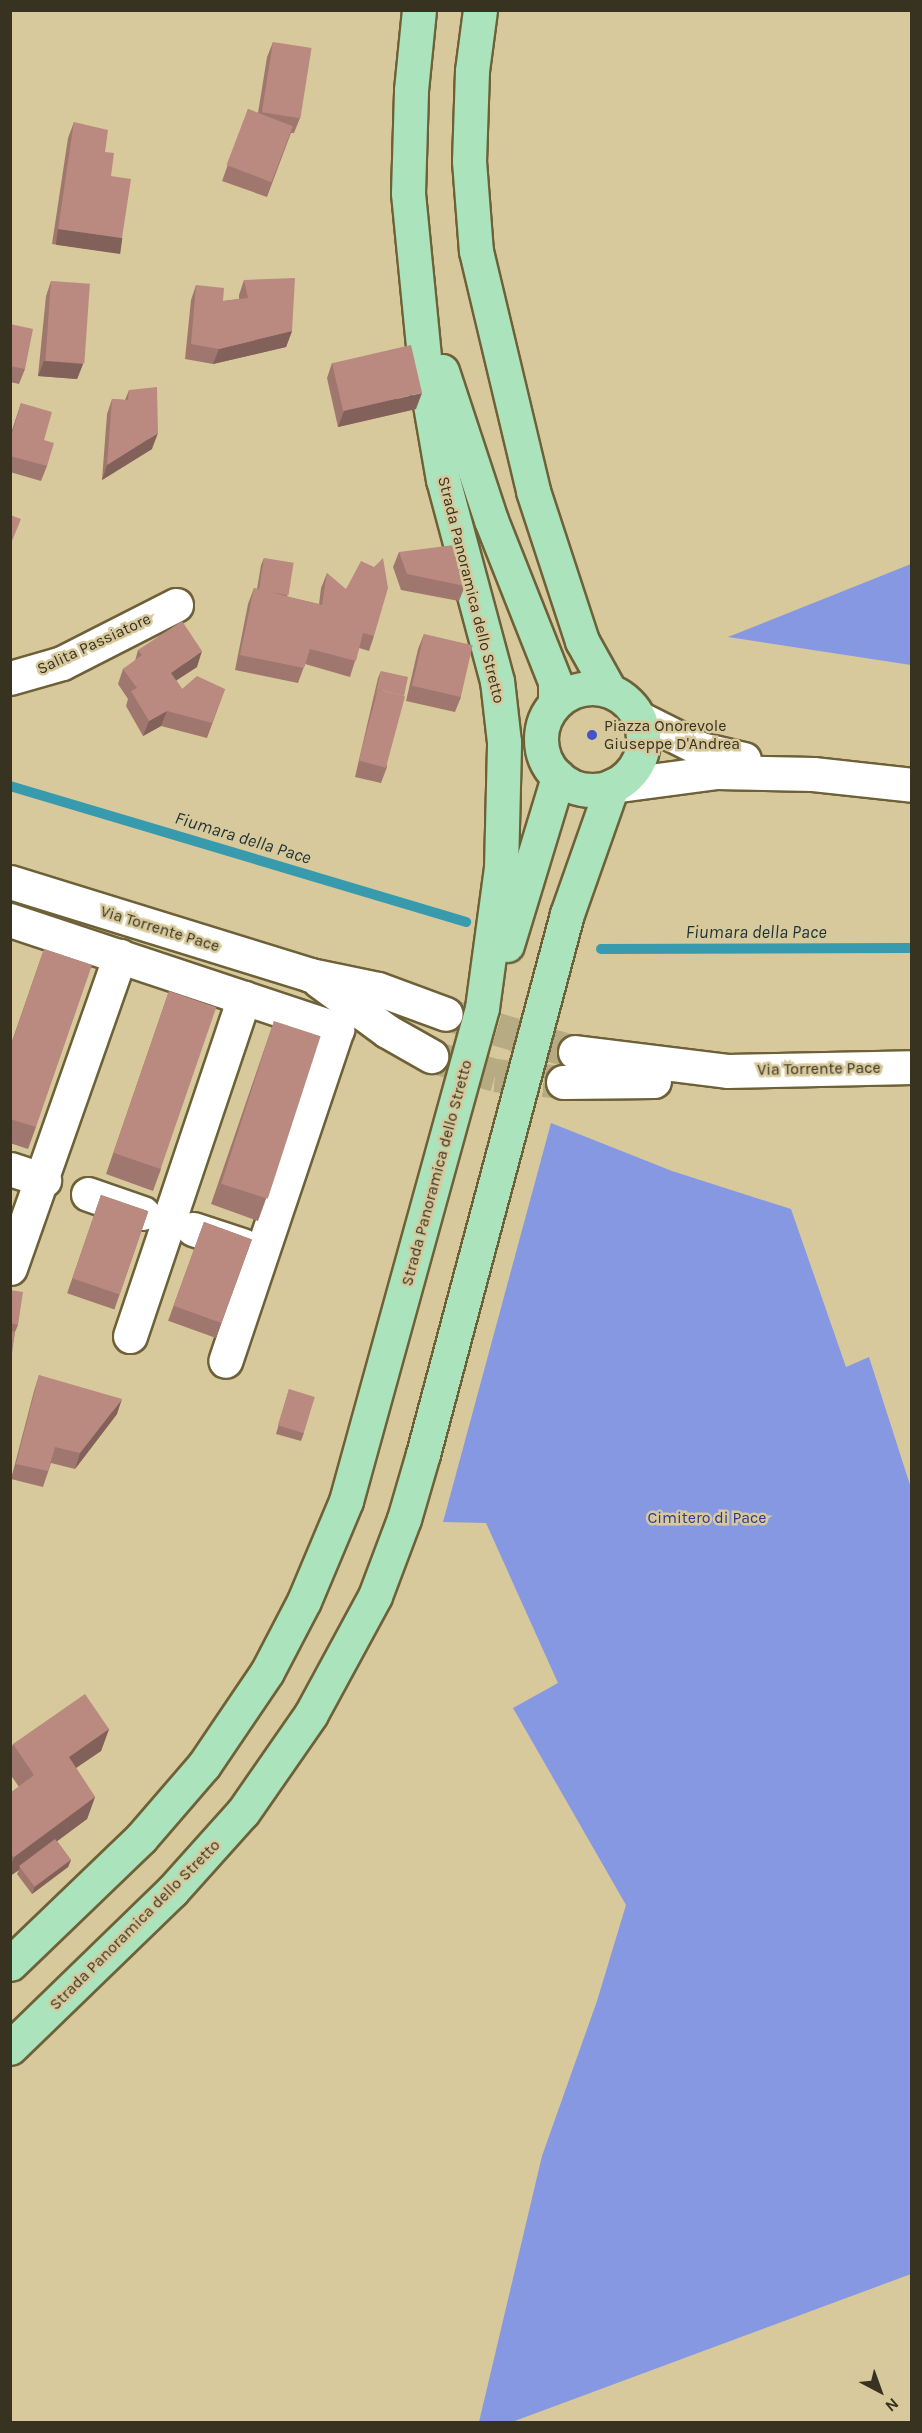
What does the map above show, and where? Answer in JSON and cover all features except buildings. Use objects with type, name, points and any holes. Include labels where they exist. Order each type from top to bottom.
[{"type":"main road","name":"Strada Panoramica dello Stretto","points":[[10,1964],[141,1838],[204,1765],[267,1672],[304,1601],[352,1482],[482,1008],[502,848],[506,772],[497,681],[443,480],[427,387],[415,271],[409,170],[419,10]]},
{"type":"main road","points":[[480,10],[472,71],[469,160],[476,251],[533,491],[582,641],[610,691]]},
{"type":"main road","name":"Strada Panoramica dello Stretto","points":[[415,271],[445,383],[491,520],[555,682],[555,703]]},
{"type":"main road","points":[[581,688],[610,691],[627,701],[639,718],[643,737],[640,758],[629,775],[612,786],[584,789],[558,777],[541,748],[546,716],[555,703],[581,688]]},
{"type":"main road","points":[[482,1008],[504,953],[558,777]]},
{"type":"main road","name":"Strada Panoramica dello Stretto","points":[[10,2048],[172,1892],[243,1812],[311,1714],[361,1625],[404,1519],[417,1476],[588,848],[612,786]]},
{"type":"street","name":"Salita Passiatore","points":[[10,678],[62,663],[176,605]]},
{"type":"street","points":[[639,718],[701,750],[813,774]]},
{"type":"street","points":[[612,786],[661,777],[717,772],[813,774],[912,785]]},
{"type":"street","points":[[588,848],[607,819],[631,794],[661,777]]},
{"type":"street","name":"Via Torrente Pace","points":[[10,882],[310,975],[378,989],[446,1014]]},
{"type":"street","points":[[13,930],[120,956],[337,1029],[225,1361]]},
{"type":"street","points":[[10,1268],[44,1180],[120,956]]},
{"type":"street","name":"Via Torrente Pace","points":[[310,975],[387,1031],[431,1056]]},
{"type":"street","points":[[130,1336],[181,1225],[244,998]]},
{"type":"street","name":"Via Torrente Pace","points":[[575,1052],[727,1071],[912,1067]]},
{"type":"street","name":"Via Torrente Pace","points":[[563,1082],[665,1082],[727,1071]]},
{"type":"street","points":[[10,1168],[44,1180]]},
{"type":"street","points":[[88,1194],[262,1252]]},
{"type":"green space","points":[[911,564],[911,665],[728,637]]},
{"type":"green space","name":"Cimitero di Pace","points":[[551,1123],[672,1171],[791,1209],[846,1367],[869,1357],[911,1488],[911,2274],[512,2422],[479,2422],[542,2156],[597,2001],[626,1905],[513,1708],[558,1683],[486,1523],[443,1522]]},
{"type":"waterway","name":"Fiumara della Pace","points":[[10,786],[466,922]]},
{"type":"waterway","name":"Fiumara della Pace","points":[[601,949],[912,948]]},
{"type":"tunnel","points":[[450,1015],[575,1052]]},
{"type":"tunnel","points":[[431,1056],[495,1075],[563,1082]]},
{"type":"place","name":"Piazza Onorevole Giuseppe D'Andrea","points":[[592,735]]}]
